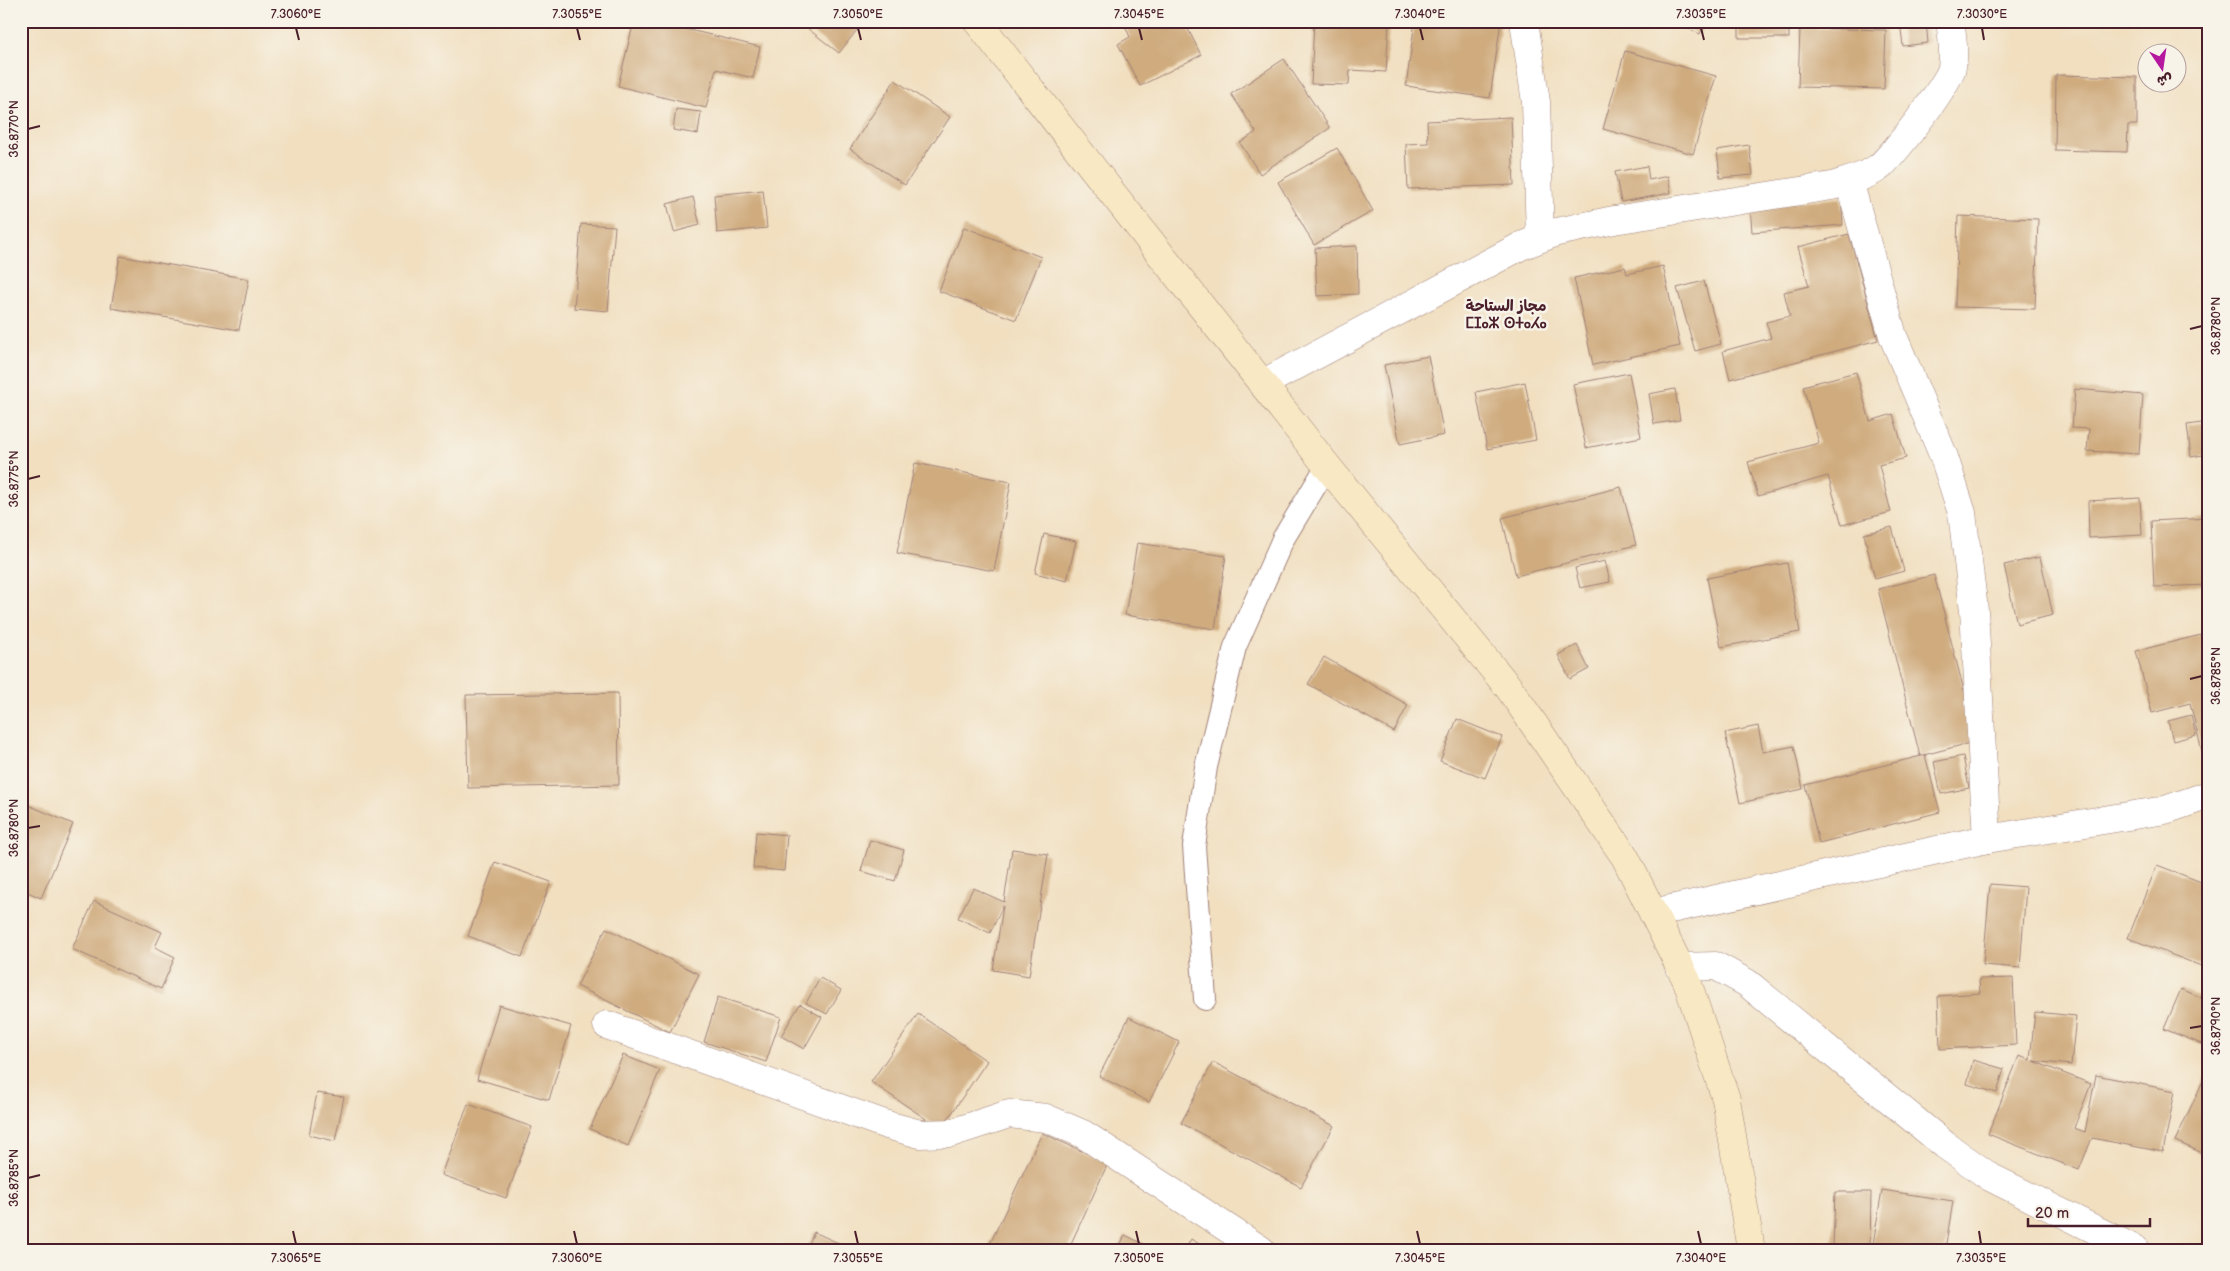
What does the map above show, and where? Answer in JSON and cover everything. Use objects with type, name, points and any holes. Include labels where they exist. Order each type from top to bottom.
[{"type":"main road","points":[[977,21],[1327,466],[1509,688],[1625,857],[1687,981],[1726,1099],[1751,1250]]},
{"type":"street","points":[[1524,21],[1536,102],[1540,238]]},
{"type":"street","points":[[1262,384],[1521,246],[1557,232],[1614,220],[1832,186],[1861,178],[1880,166],[1939,95],[1952,68],[1953,44],[1950,21]]},
{"type":"street","points":[[1849,181],[1893,336],[1944,457],[1962,513],[1974,610],[1987,839]]},
{"type":"street","points":[[1653,912],[1987,839],[2165,810],[2209,795]]},
{"type":"street","points":[[1679,967],[1716,966],[1747,983],[1945,1144],[1990,1177],[2136,1250]]},
{"type":"street","points":[[607,1025],[887,1125],[920,1134],[951,1133],[1009,1114],[1046,1118],[1083,1134],[1261,1250]]},
{"type":"lane","points":[[1205,998],[1194,846],[1206,767],[1235,647],[1283,539],[1327,466]]},
{"type":"building","points":[[634,21],[653,21],[760,47],[753,78],[716,69],[706,108],[618,86]]},
{"type":"building","points":[[798,21],[864,21],[839,53]]},
{"type":"building","points":[[1123,21],[1184,21],[1201,55],[1140,86],[1118,44],[1130,37]]},
{"type":"building","points":[[1314,21],[1389,21],[1386,72],[1350,70],[1349,85],[1311,84]]},
{"type":"building","points":[[1415,21],[1501,21],[1490,98],[1406,86]]},
{"type":"building","points":[[1669,21],[1705,21],[1700,34]]},
{"type":"building","points":[[1739,21],[1789,21],[1789,38],[1739,38]]},
{"type":"building","points":[[1900,21],[1926,21],[1928,43],[1903,46]]},
{"type":"building","points":[[1800,28],[1886,30],[1884,89],[1798,87]]},
{"type":"building","points":[[1625,51],[1716,76],[1693,154],[1603,129]]},
{"type":"building","points":[[1284,59],[1330,128],[1260,174],[1240,143],[1256,132],[1231,94]]},
{"type":"building","points":[[2056,75],[2137,77],[2137,125],[2128,125],[2127,152],[2055,150]]},
{"type":"building","points":[[895,80],[950,117],[905,185],[850,149]]},
{"type":"building","points":[[676,109],[701,112],[698,134],[673,130]]},
{"type":"building","points":[[1511,117],[1514,185],[1408,189],[1406,144],[1428,143],[1427,121]]},
{"type":"building","points":[[1749,145],[1753,175],[1720,178],[1717,150]]},
{"type":"building","points":[[1337,148],[1373,211],[1314,245],[1278,182]]},
{"type":"building","points":[[1647,166],[1649,180],[1668,176],[1671,193],[1621,202],[1615,172]]},
{"type":"building","points":[[763,190],[767,228],[717,233],[714,195]]},
{"type":"building","points":[[693,197],[700,225],[674,232],[667,204]]},
{"type":"building","points":[[1841,198],[1843,225],[1752,232],[1750,205]]},
{"type":"building","points":[[1958,216],[2038,219],[2035,309],[1955,307]]},
{"type":"building","points":[[581,224],[615,226],[608,311],[574,308]]},
{"type":"building","points":[[964,227],[1041,257],[1016,320],[939,291]]},
{"type":"building","points":[[1849,234],[1878,340],[1730,379],[1723,351],[1771,338],[1766,322],[1790,316],[1784,292],[1809,286],[1798,247]]},
{"type":"building","points":[[1357,246],[1358,294],[1317,296],[1315,248]]},
{"type":"building","points":[[120,256],[249,279],[239,330],[111,308]]},
{"type":"building","points":[[1663,266],[1680,346],[1593,365],[1574,278],[1625,267],[1627,274]]},
{"type":"building","points":[[1704,281],[1721,344],[1695,351],[1677,288]]},
{"type":"building","points":[[1428,356],[1444,435],[1400,444],[1384,365]]},
{"type":"building","points":[[1856,372],[1870,421],[1893,414],[1906,458],[1879,465],[1891,512],[1842,525],[1828,476],[1758,496],[1748,462],[1819,443],[1803,386]]},
{"type":"building","points":[[1629,373],[1641,437],[1586,448],[1573,384]]},
{"type":"building","points":[[1525,382],[1536,440],[1487,449],[1476,392]]},
{"type":"building","points":[[1675,389],[1680,420],[1654,424],[1649,394]]},
{"type":"building","points":[[2075,389],[2143,395],[2139,454],[2087,451],[2089,429],[2072,428]]},
{"type":"building","points":[[2209,422],[2209,454],[2191,457],[2187,425]]},
{"type":"building","points":[[915,463],[1011,482],[994,571],[897,553]]},
{"type":"building","points":[[1621,487],[1636,545],[1516,576],[1502,518]]},
{"type":"building","points":[[2140,498],[2142,535],[2089,538],[2088,501]]},
{"type":"building","points":[[2209,518],[2209,585],[2154,587],[2151,521]]},
{"type":"building","points":[[1892,527],[1904,571],[1875,579],[1864,534]]},
{"type":"building","points":[[1044,534],[1076,541],[1067,581],[1035,573]]},
{"type":"building","points":[[1137,543],[1226,556],[1215,629],[1125,615]]},
{"type":"building","points":[[2040,557],[2053,615],[2017,624],[2004,565]]},
{"type":"building","points":[[1605,561],[1610,582],[1580,588],[1575,568]]},
{"type":"building","points":[[1787,563],[1800,632],[1721,647],[1707,578]]},
{"type":"building","points":[[1934,575],[1977,741],[1920,756],[1878,589]]},
{"type":"building","points":[[2209,633],[2208,775],[2190,703],[2152,713],[2136,651]]},
{"type":"building","points":[[1577,645],[1589,669],[1570,679],[1558,655]]},
{"type":"building","points":[[1324,657],[1408,705],[1394,732],[1308,684]]},
{"type":"building","points":[[618,693],[619,785],[468,788],[466,695]]},
{"type":"building","points":[[2191,715],[2196,735],[2173,741],[2168,721]]},
{"type":"building","points":[[1457,719],[1502,737],[1485,778],[1440,761]]},
{"type":"building","points":[[1758,726],[1763,752],[1794,746],[1803,789],[1740,803],[1725,733]]},
{"type":"building","points":[[1925,755],[1940,812],[1819,843],[1805,785]]},
{"type":"building","points":[[1963,756],[1969,788],[1941,794],[1934,762]]},
{"type":"building","points":[[21,802],[73,824],[41,898],[21,889]]},
{"type":"building","points":[[756,832],[787,835],[784,871],[753,868]]},
{"type":"building","points":[[870,840],[904,850],[895,881],[861,871]]},
{"type":"building","points":[[1012,849],[1048,854],[1029,976],[993,970],[1003,906],[990,933],[958,918],[973,888],[1004,902]]},
{"type":"building","points":[[495,862],[551,882],[522,957],[468,936]]},
{"type":"building","points":[[2157,865],[2209,885],[2209,969],[2128,938]]},
{"type":"building","points":[[1990,884],[2026,887],[2020,968],[1983,965]]},
{"type":"building","points":[[94,901],[162,932],[155,947],[175,957],[161,989],[72,949]]},
{"type":"building","points":[[606,928],[699,974],[670,1032],[577,986]]},
{"type":"building","points":[[820,978],[841,990],[827,1014],[806,1003]]},
{"type":"building","points":[[2013,978],[2016,1045],[1940,1049],[1938,996],[1980,993],[1979,979]]},
{"type":"building","points":[[2181,989],[2209,1001],[2209,1047],[2164,1029]]},
{"type":"building","points":[[718,997],[781,1017],[766,1062],[704,1042]]},
{"type":"building","points":[[800,1004],[822,1017],[804,1049],[781,1036]]},
{"type":"building","points":[[499,1005],[571,1026],[549,1100],[477,1079]]},
{"type":"building","points":[[2035,1012],[2076,1016],[2071,1065],[2033,1061],[2091,1084],[2074,1128],[2085,1132],[2096,1075],[2175,1091],[2163,1152],[2092,1138],[2079,1170],[1988,1134],[2019,1056],[2030,1060]]},
{"type":"building","points":[[918,1014],[987,1061],[941,1129],[871,1082]]},
{"type":"building","points":[[1129,1017],[1179,1042],[1149,1102],[1099,1076]]},
{"type":"building","points":[[623,1055],[660,1070],[628,1146],[590,1129]]},
{"type":"building","points":[[1973,1060],[2004,1069],[1997,1093],[1967,1084]]},
{"type":"building","points":[[1213,1062],[1334,1126],[1301,1187],[1181,1123]]},
{"type":"building","points":[[2209,1068],[2209,1156],[2175,1141]]},
{"type":"building","points":[[317,1093],[344,1097],[335,1141],[309,1135]]},
{"type":"building","points":[[468,1104],[532,1127],[506,1198],[442,1175]]},
{"type":"building","points":[[1042,1133],[1108,1163],[1068,1250],[987,1250]]},
{"type":"building","points":[[1882,1190],[1953,1201],[1945,1250],[1872,1250]]},
{"type":"building","points":[[1835,1192],[1871,1192],[1870,1250],[1833,1250]]},
{"type":"building","points":[[814,1232],[854,1250],[806,1250]]},
{"type":"building","points":[[1125,1235],[1152,1248],[1151,1250],[1118,1250]]},
{"type":"building","points":[[1191,1239],[1209,1250],[1185,1250]]},
{"type":"district","name":"مجاز الستاحة ⵎⵊⴰⵣ ⵙⵜⴰⵃⴰ","points":[[1506,314]]}]
